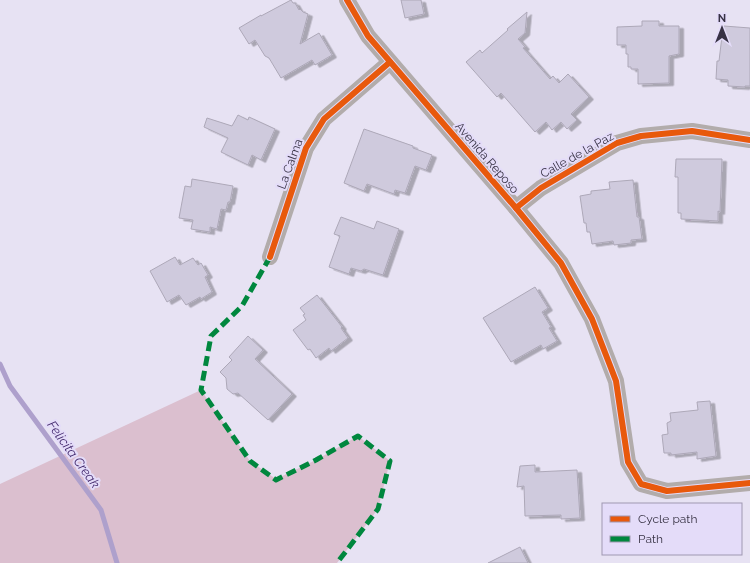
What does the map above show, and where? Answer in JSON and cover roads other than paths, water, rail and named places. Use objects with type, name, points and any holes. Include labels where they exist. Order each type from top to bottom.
[{"type":"street","name":"Avenida Reposo","points":[[347,0],[368,36],[516,208],[560,263],[592,319],[616,381],[628,462],[641,484],[667,491],[750,483]]},
{"type":"street","name":"La Calma","points":[[270,257],[306,148],[324,119],[390,62]]},
{"type":"street","name":"Calle de la Paz","points":[[516,208],[541,188],[592,158],[618,144],[641,136],[692,131],[750,140]]},
{"type":"waterway","name":"Felicita Creak","points":[[0,364],[10,386],[101,510],[117,563]]}]
